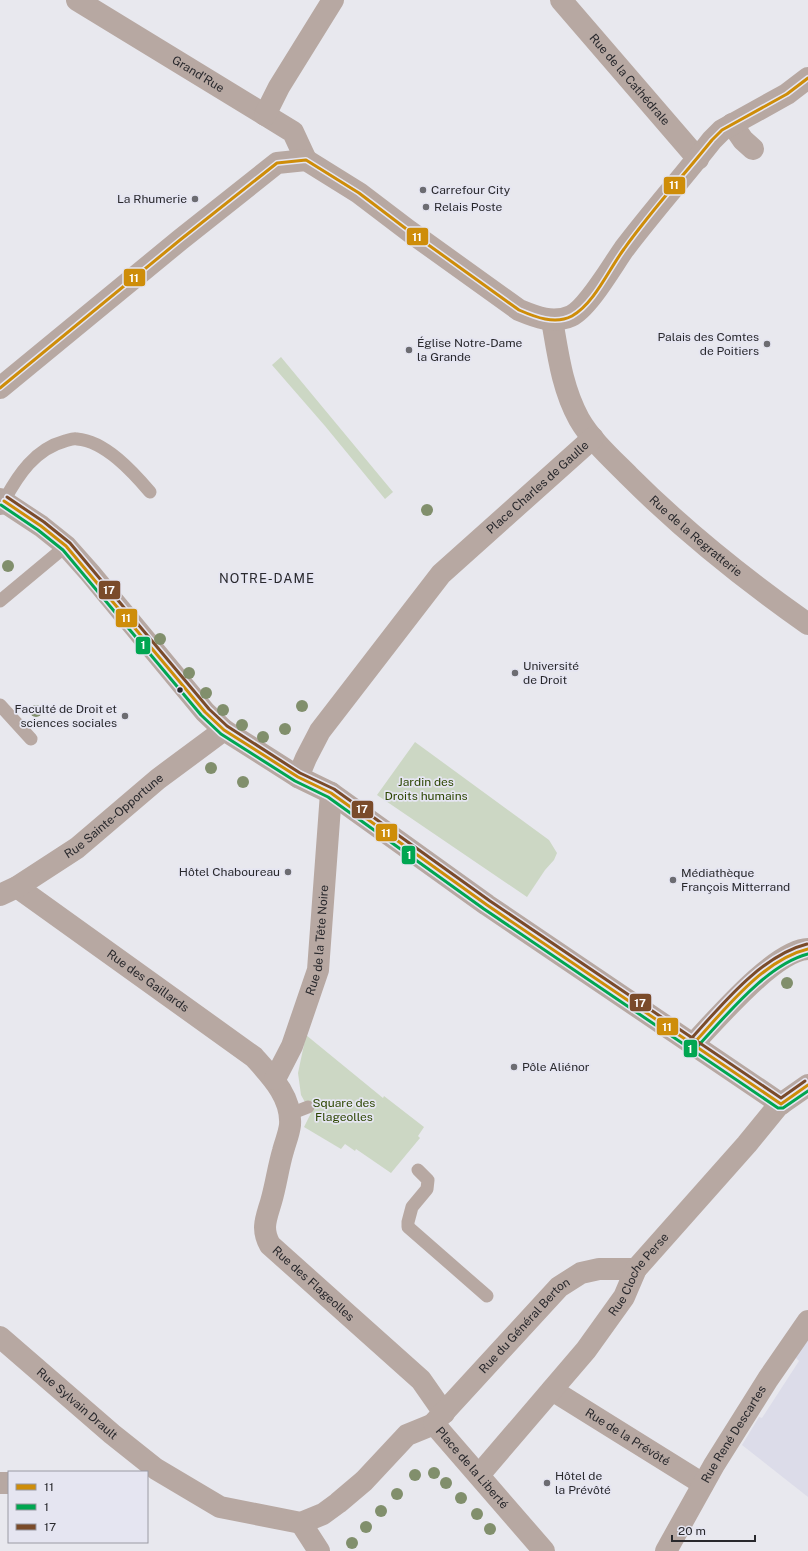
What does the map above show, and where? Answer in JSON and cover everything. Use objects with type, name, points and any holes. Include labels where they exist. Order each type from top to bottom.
[{"type":"street","name":"Grand'Rue","points":[[77,0],[292,132],[306,160]]},
{"type":"street","name":"Rue de la Cathédrale","points":[[561,0],[698,158]]},
{"type":"street","points":[[265,115],[327,2]]},
{"type":"street","points":[[0,388],[180,240],[277,163],[306,160],[359,193],[519,310],[536,317],[552,320],[563,319],[573,315],[590,299],[625,248],[712,140],[722,130],[787,94],[808,78]]},
{"type":"street","points":[[732,124],[742,140],[753,149]]},
{"type":"street","name":"Place Charles de Gaulle","points":[[298,777],[320,731],[441,574],[592,438],[580,420],[563,381],[552,320]]},
{"type":"street","name":"Rue de la Regratterie","points":[[592,438],[653,500],[741,576],[808,624]]},
{"type":"street","points":[[1,498],[41,526],[66,546],[205,712],[224,730],[298,777],[331,794],[487,905],[781,1104]]},
{"type":"street","name":"Rue Sainte-Opportune","points":[[9,891],[76,848],[158,779],[224,730]]},
{"type":"street","name":"Rue de la Tête Noire","points":[[275,1079],[292,1046],[318,970],[331,794]]},
{"type":"street","name":"Rue des Gaillards","points":[[9,891],[254,1057],[275,1079]]},
{"type":"street","points":[[694,1044],[748,986],[782,958],[800,949],[808,949]]},
{"type":"street","name":"Rue des Flageolles","points":[[275,1079],[286,1102],[299,1110],[290,1126],[282,1152],[277,1184],[265,1221],[265,1236],[270,1245],[421,1380],[439,1418]]},
{"type":"street","name":"Rue Cloche Perse","points":[[479,1475],[586,1350],[624,1297],[636,1269],[781,1104],[808,1084]]},
{"type":"street","name":"Rue du Général Berton","points":[[439,1418],[517,1322],[559,1287],[580,1274],[599,1270],[636,1269]]},
{"type":"street","name":"Rue René Descartes","points":[[666,1551],[703,1484],[768,1379],[808,1321]]},
{"type":"street","name":"Rue Sylvain Drault","points":[[0,1337],[112,1434],[152,1471]]},
{"type":"street","name":"Rue de la Prévôté","points":[[552,1390],[703,1484]]},
{"type":"street","name":"Place de la Liberté","points":[[301,1523],[323,1514],[338,1503],[364,1481],[407,1435],[439,1418],[479,1475],[542,1550]]},
{"type":"street","points":[[152,1471],[220,1507],[301,1523],[319,1551]]},
{"type":"lane","points":[[1,498],[37,455],[55,444],[76,438],[104,449],[128,467],[150,492]]},
{"type":"lane","points":[[0,601],[66,546]]},
{"type":"lane","points":[[0,705],[31,739]]},
{"type":"lane","points":[[418,1170],[428,1180],[427,1189],[412,1207],[408,1228],[487,1296]]},
{"type":"shaded area","points":[[808,1339],[808,1497],[742,1445],[759,1417],[762,1418],[799,1361],[795,1357]]},
{"type":"green space","points":[[281,357],[393,492],[385,499],[272,365]]},
{"type":"green space","name":"Jardin des Droits humains","points":[[415,742],[549,840],[557,853],[554,860],[545,870],[527,897],[377,795]]},
{"type":"green space","name":"Square des Flageolles","points":[[306,1035],[383,1098],[384,1096],[424,1127],[418,1136],[420,1138],[391,1173],[356,1149],[355,1151],[345,1144],[341,1149],[304,1127],[311,1113],[301,1095],[298,1073]]},
{"type":"transit line","name":"11","points":[[0,388],[180,240],[277,163],[306,160],[359,193],[519,310],[545,319],[565,319],[580,310],[594,295],[618,257],[645,221],[722,130],[787,94],[808,78]]},
{"type":"transit line","name":"17","points":[[7,497],[44,522],[70,543],[209,709],[227,726],[300,773],[334,789],[490,901],[781,1098],[805,1081]]},
{"type":"transit line","name":"11","points":[[4,501],[41,526],[66,546],[205,712],[224,730],[298,777],[331,793],[487,905],[781,1104],[808,1085]]},
{"type":"transit line","name":"1","points":[[1,505],[38,530],[63,550],[201,715],[221,734],[295,781],[328,797],[484,909],[778,1108],[783,1108],[808,1091]]},
{"type":"transit line","name":"17","points":[[689,1041],[728,998],[757,971],[773,959],[790,950],[807,944]]},
{"type":"transit line","name":"11","points":[[693,1044],[731,1002],[760,975],[791,955],[808,949]]},
{"type":"transit line","name":"1","points":[[697,1047],[734,1007],[762,980],[792,960],[808,954]]},
{"type":"place","name":"Carrefour City","points":[[423,190]]},
{"type":"place","name":"La Rhumerie","points":[[195,199]]},
{"type":"place","name":"Relais Poste","points":[[426,207]]},
{"type":"place","name":"Palais des Comtes de Poitiers","points":[[767,344]]},
{"type":"place","name":"Église Notre-Dame la Grande","points":[[409,350]]},
{"type":"place","name":"Université de Droit","points":[[515,673]]},
{"type":"place","name":"Faculté de Droit et sciences sociales","points":[[125,716]]},
{"type":"place","name":"Hôtel Chaboureau","points":[[288,872]]},
{"type":"place","name":"Médiathèque François Mitterrand","points":[[673,880]]},
{"type":"place","name":"Pôle Aliénor","points":[[514,1067]]},
{"type":"place","name":"Hôtel de la Prévôté","points":[[547,1483]]},
{"type":"district","name":"NOTRE-DAME","points":[[267,578]]}]
